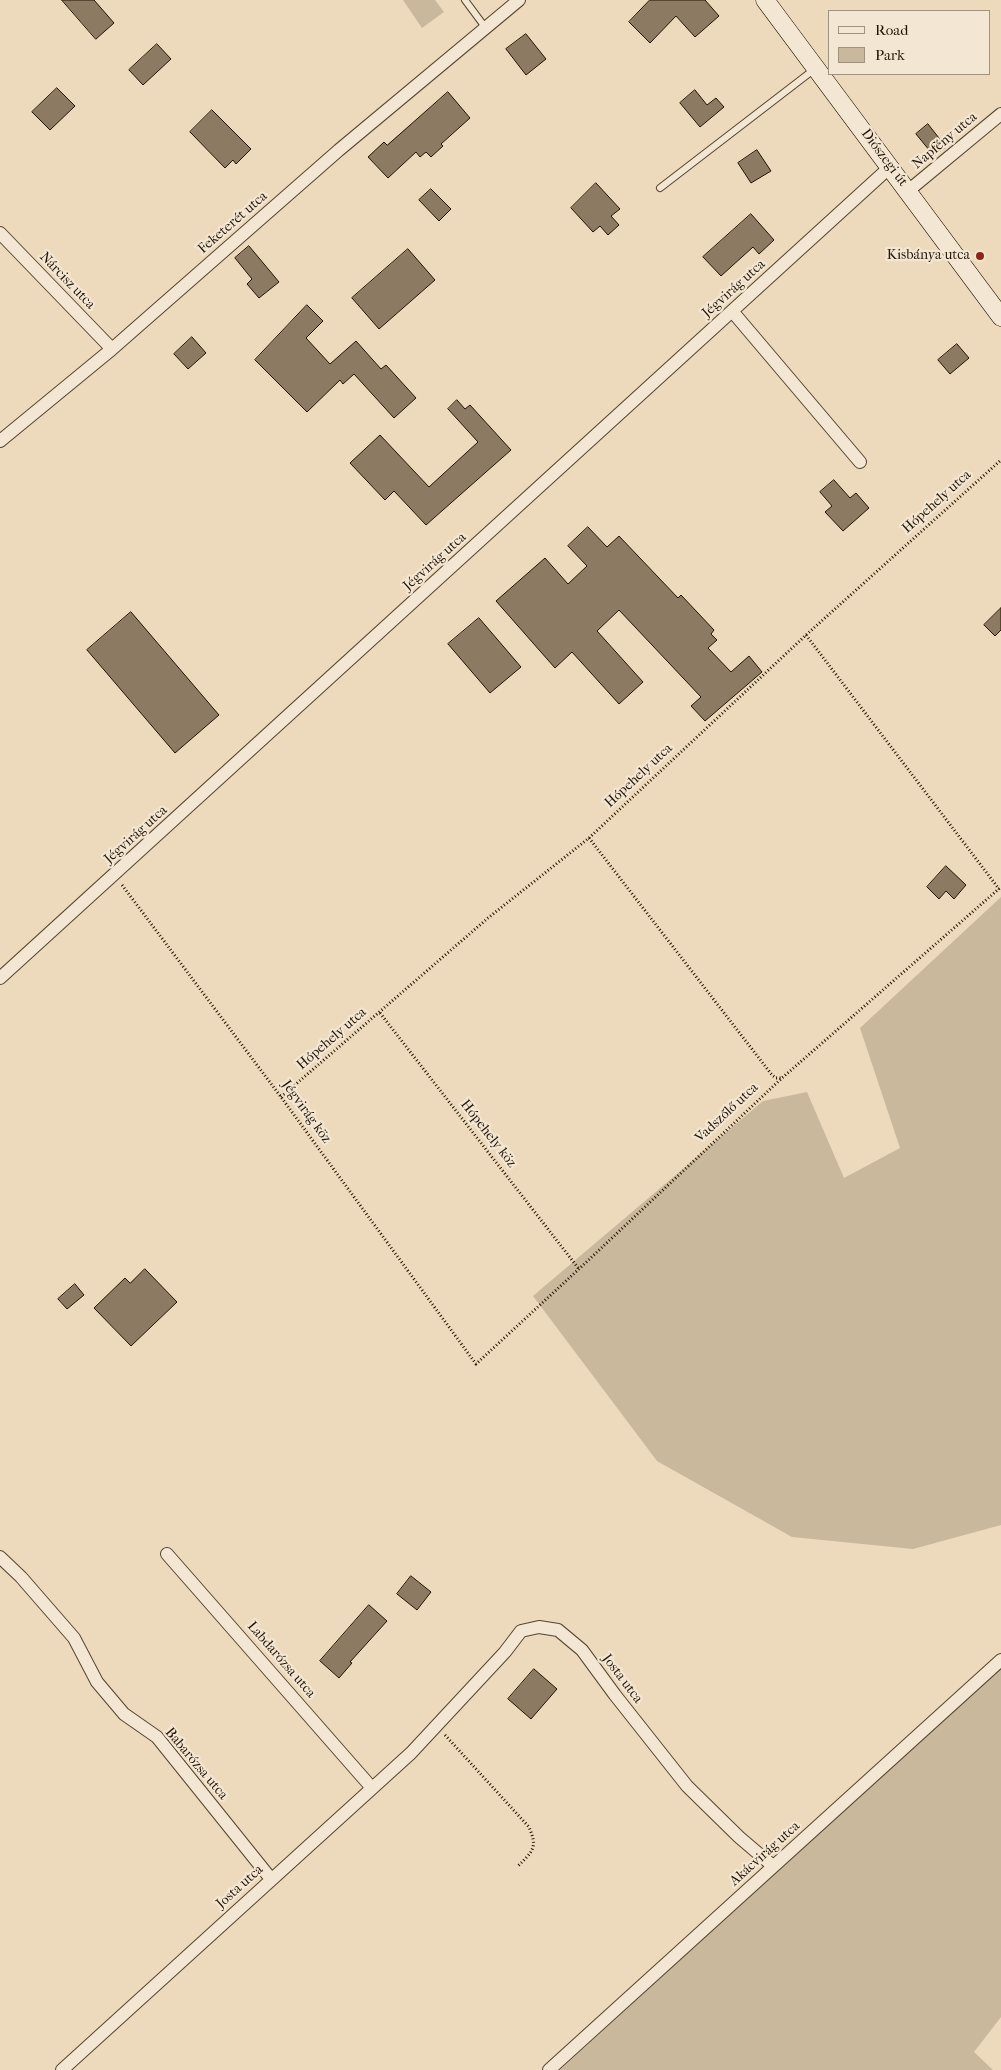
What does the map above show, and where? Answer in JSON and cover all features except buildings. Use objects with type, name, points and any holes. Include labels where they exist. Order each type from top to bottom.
[{"type":"main road","name":"Diószegi út","points":[[765,0],[1001,317]]},
{"type":"street","name":"Feketerét utca","points":[[0,441],[112,349],[332,157],[484,27],[519,0]]},
{"type":"street","name":"Napfény utca","points":[[908,191],[1001,114]]},
{"type":"street","name":"Jégvirág utca","points":[[0,978],[890,167]]},
{"type":"street","name":"Nárcisz utca","points":[[0,233],[112,349]]},
{"type":"street","points":[[732,311],[860,462]]},
{"type":"street","name":"Labdarózsa utca","points":[[167,1554],[372,1788]]},
{"type":"street","name":"Babarózsa utca","points":[[0,1557],[21,1577],[74,1638],[97,1682],[124,1714],[157,1738],[271,1879]]},
{"type":"street","name":"Josta utca","points":[[62,2070],[372,1788],[437,1726],[522,1631],[539,1626],[558,1630],[582,1650],[687,1786],[739,1837],[773,1866]]},
{"type":"street","name":"Akácvirág utca","points":[[549,2070],[1001,1660]]},
{"type":"lane","points":[[465,0],[484,27]]},
{"type":"lane","points":[[660,188],[816,67]]},
{"type":"path","name":"Hópehely utca","points":[[281,1097],[488,918],[589,838],[806,635],[1001,460]]},
{"type":"path","points":[[806,635],[1000,888]]},
{"type":"path","points":[[589,838],[772,1074],[776,1078],[782,1078]]},
{"type":"path","name":"Jégvirág köz","points":[[114,874],[281,1097],[476,1364]]},
{"type":"path","name":"Vadszőlő utca","points":[[476,1364],[782,1078],[1000,888]]},
{"type":"path","name":"Hópehely köz","points":[[380,1013],[579,1269]]},
{"type":"path","points":[[437,1726],[529,1827],[535,1841],[532,1852],[517,1867]]},
{"type":"green space","points":[[403,0],[435,0],[444,12],[422,28]]},
{"type":"green space","points":[[1001,897],[1001,1525],[913,1549],[792,1537],[657,1461],[533,1296],[763,1101],[807,1092],[844,1178],[900,1148],[860,1028]]},
{"type":"green space","points":[[1001,1665],[1001,2017],[974,2052],[993,2070],[560,2070]]},
{"type":"place","name":"Kisbánya utca","points":[[980,256]]}]
